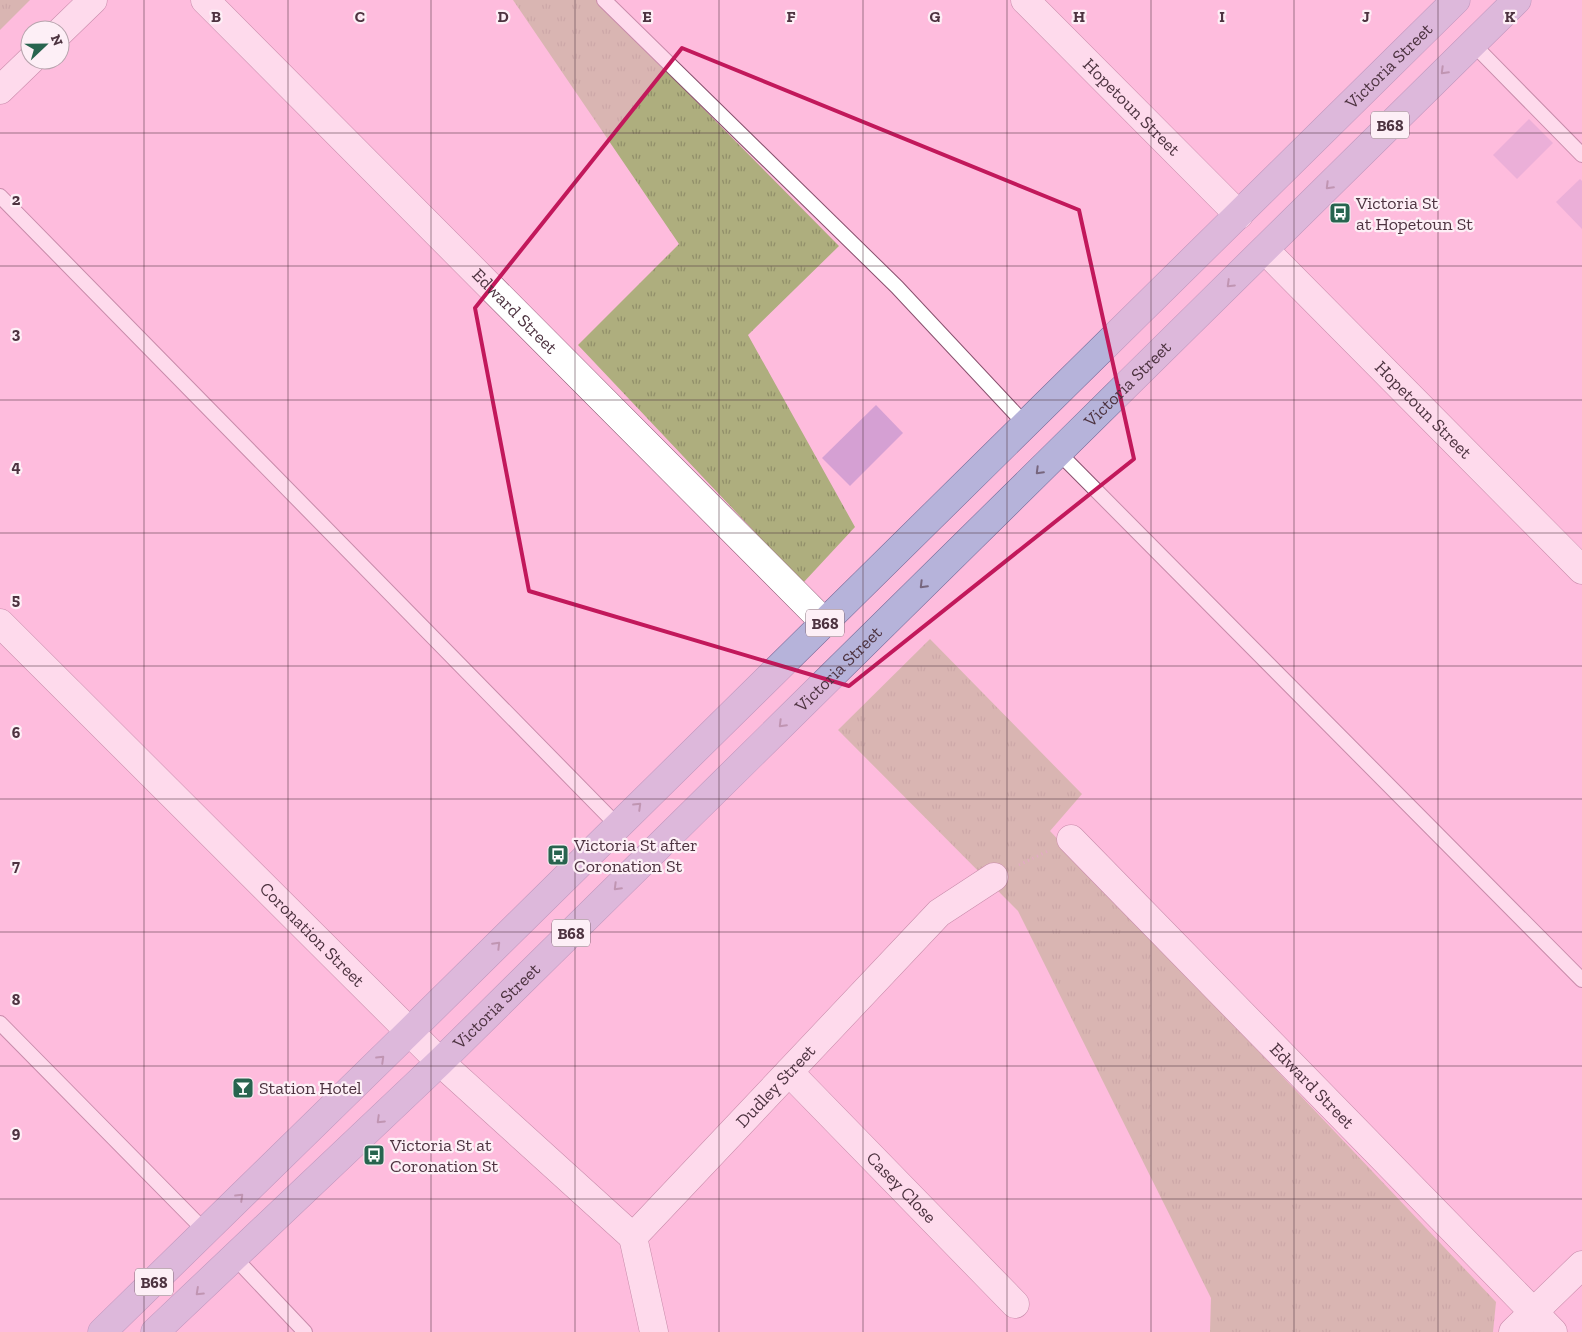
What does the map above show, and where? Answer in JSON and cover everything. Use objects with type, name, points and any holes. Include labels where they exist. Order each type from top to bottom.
[{"type":"main road","name":"Victoria Street","points":[[156,1332],[440,1062],[1265,250],[1516,0]]},
{"type":"main road","name":"Victoria Street","points":[[102,1332],[1240,215],[1443,4]]},
{"type":"street","points":[[70,22],[93,0]]},
{"type":"street","name":"Edward Street","points":[[205,0],[825,623]]},
{"type":"street","name":"Hopetoun Street","points":[[1026,0],[1240,215]]},
{"type":"street","points":[[0,90],[21,70]]},
{"type":"street","name":"Hopetoun Street","points":[[1265,250],[1582,570]]},
{"type":"street","name":"Coronation Street","points":[[0,623],[440,1062],[633,1237]]},
{"type":"street","name":"Edward Street","points":[[1071,840],[1553,1332]]},
{"type":"street","name":"Dudley Street","points":[[633,1237],[939,913],[994,877]]},
{"type":"street","name":"Casey Close","points":[[789,1072],[1015,1304]]},
{"type":"street","points":[[633,1237],[654,1332]]},
{"type":"street","points":[[1513,1332],[1582,1265]]},
{"type":"lane","points":[[604,0],[897,288],[1025,424]]},
{"type":"lane","points":[[1472,43],[1582,154]]},
{"type":"lane","points":[[0,196],[618,826]]},
{"type":"lane","points":[[1058,452],[1582,980]]},
{"type":"lane","points":[[0,1023],[205,1231]]},
{"type":"lane","points":[[234,1258],[305,1332]]},
{"type":"path","points":[[994,877],[1071,840]]},
{"type":"highlighted area","points":[[682,48],[1079,210],[1134,459],[849,686],[529,591],[475,308]]},
{"type":"green space","points":[[0,0],[30,0],[0,30]]},
{"type":"green space","points":[[513,0],[596,0],[839,246],[748,335],[855,527],[803,583],[578,345],[679,244]]},
{"type":"green space","points":[[930,639],[1082,794],[1050,831],[1496,1302],[1493,1332],[1210,1332],[1211,1298],[1018,911],[838,730]]},
{"type":"building","points":[[1529,119],[1553,143],[1517,179],[1493,155]]},
{"type":"building","points":[[1580,179],[1582,181],[1582,229],[1556,202]]},
{"type":"building","points":[[876,405],[903,433],[850,486],[822,458]]},
{"type":"place","name":"Victoria St at Hopetoun St","points":[[1340,213]]},
{"type":"place","name":"Victoria St after Coronation St","points":[[558,855]]},
{"type":"place","name":"Station Hotel","points":[[243,1088]]},
{"type":"place","name":"Victoria St at Coronation St","points":[[374,1155]]}]
